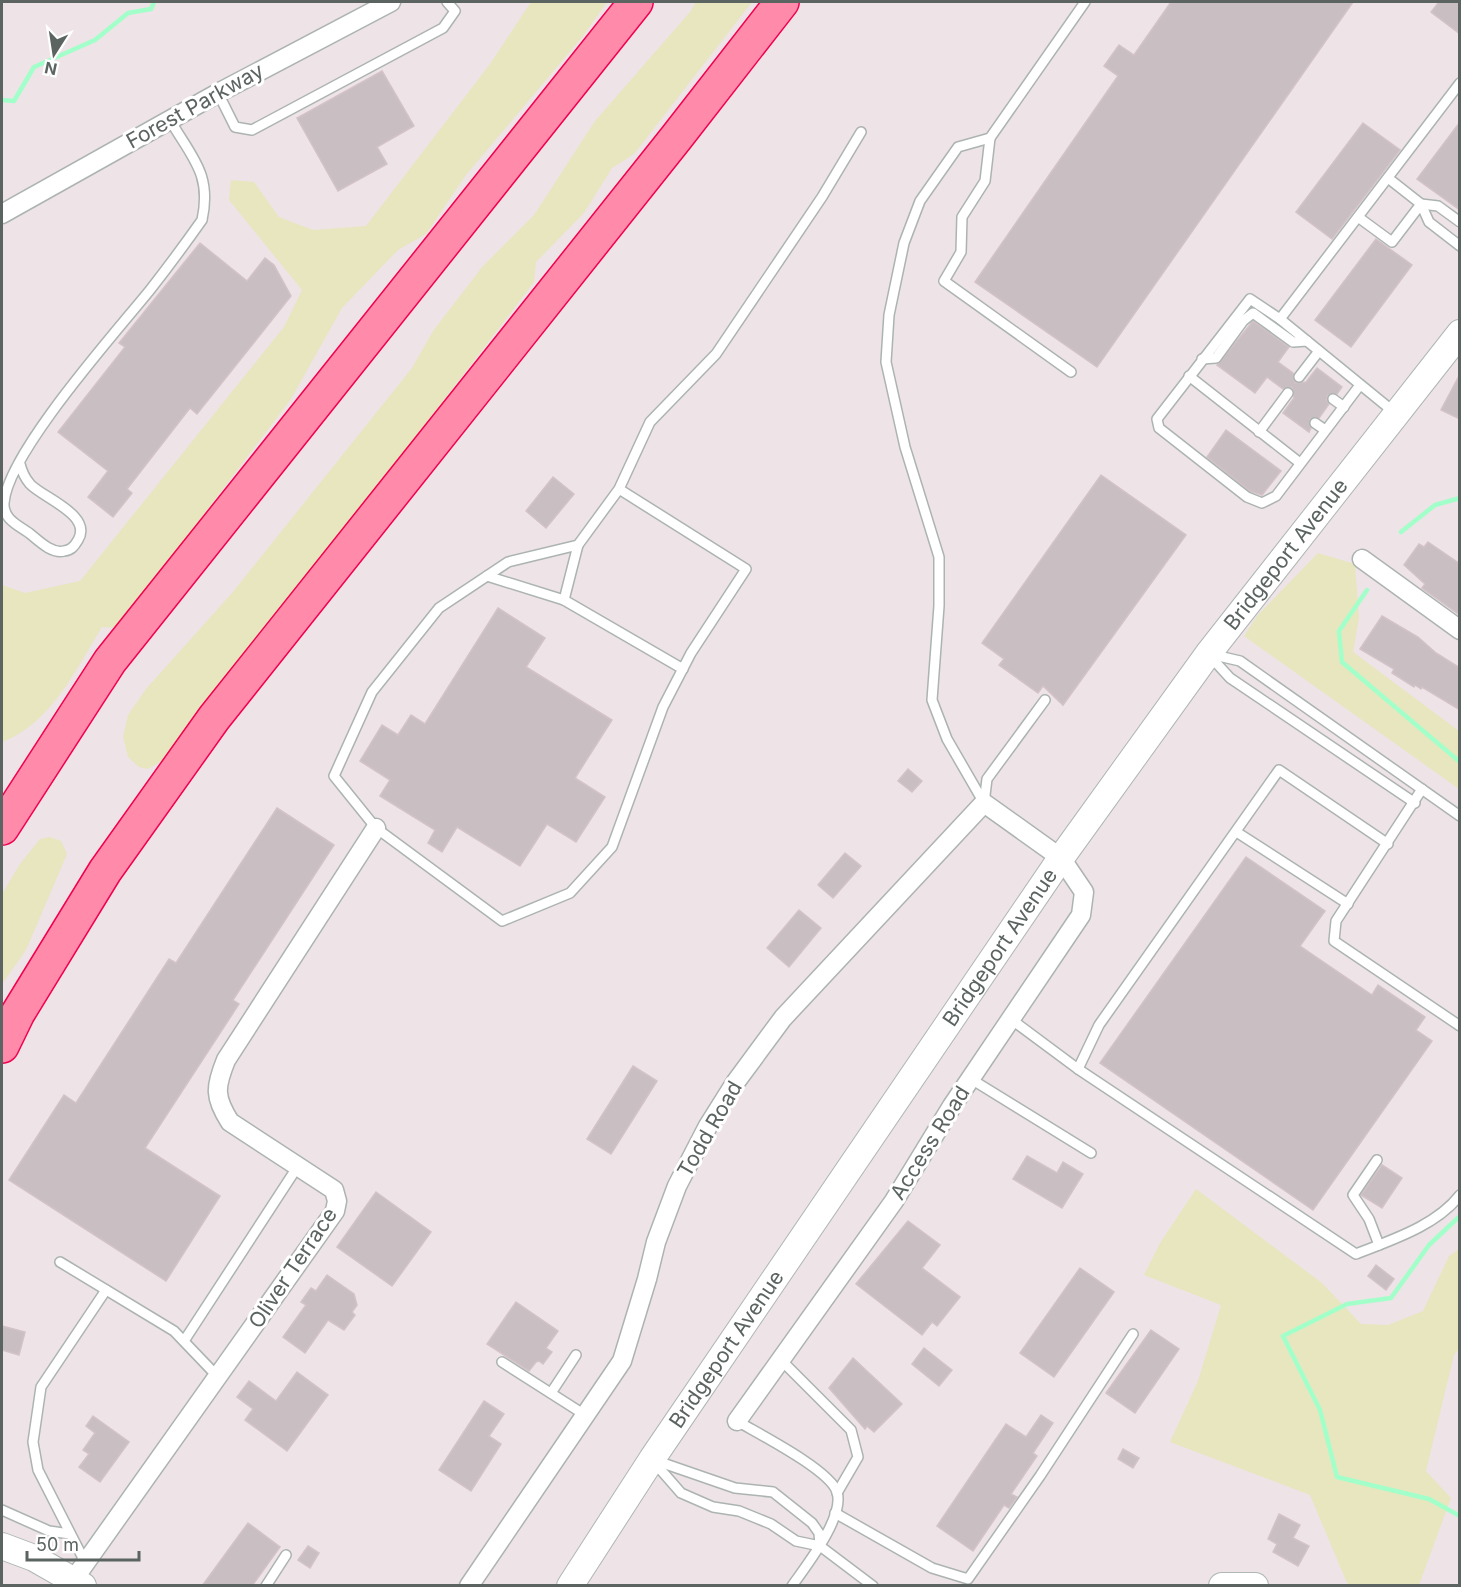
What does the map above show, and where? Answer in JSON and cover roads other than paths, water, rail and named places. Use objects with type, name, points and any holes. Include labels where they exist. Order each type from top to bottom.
[{"type":"highway","points":[[2,828],[110,662],[636,2]]},
{"type":"highway","points":[[2,1046],[18,1013],[105,871],[214,718],[782,2]]},
{"type":"main road","name":"Bridgeport Avenue","points":[[570,1586],[652,1459],[1061,858],[1208,654],[1460,333]]},
{"type":"main road","points":[[2,1546],[81,1576]]},
{"type":"main road","points":[[1222,1586],[1255,1586]]},
{"type":"street","name":"Forest Parkway","points":[[2,214],[218,93],[391,2]]},
{"type":"street","points":[[1362,559],[1460,630]]},
{"type":"street","points":[[984,803],[1061,858]]},
{"type":"street","name":"Todd Road","points":[[470,1586],[622,1361],[656,1242],[677,1186],[708,1126],[735,1083],[783,1018],[984,803]]},
{"type":"street","name":"Oliver Terrace","points":[[81,1576],[335,1211],[337,1201],[334,1190],[230,1122],[219,1106],[217,1084],[226,1060],[376,828]]},
{"type":"street","name":"Access Road","points":[[737,1421],[894,1201],[971,1079],[1081,915],[1084,892],[1061,858]]},
{"type":"lane","points":[[218,93],[235,127],[252,130],[443,27],[455,11],[447,2]]},
{"type":"lane","points":[[1071,372],[944,281],[961,252],[962,218],[985,181],[990,138],[1085,2]]},
{"type":"lane","points":[[1280,319],[1460,83]]},
{"type":"lane","points":[[20,464],[23,475],[31,485],[76,517],[81,526],[80,538],[72,548],[62,552],[51,550],[8,518],[4,505],[7,488],[20,464],[55,407],[202,220],[206,200],[204,178],[170,120]]},
{"type":"lane","points":[[564,600],[578,545],[619,489],[650,422],[716,354],[822,197],[861,132]]},
{"type":"lane","points":[[984,803],[947,740],[932,700],[939,606],[939,557],[904,447],[886,362],[889,315],[904,243],[920,201],[958,147],[990,138]]},
{"type":"lane","points":[[1388,178],[1421,204],[1430,222],[1460,246]]},
{"type":"lane","points":[[1358,217],[1392,242],[1421,204]]},
{"type":"lane","points":[[1421,204],[1438,206],[1460,222]]},
{"type":"lane","points":[[1360,385],[1276,496],[1269,501],[1262,502],[1247,498],[1159,428],[1157,419],[1250,299],[1280,319],[1396,413]]},
{"type":"lane","points":[[1202,359],[1216,358],[1243,321],[1253,313],[1293,342],[1307,341]]},
{"type":"lane","points":[[1303,376],[1318,351]]},
{"type":"lane","points":[[1189,376],[1300,463]]},
{"type":"lane","points":[[1259,432],[1287,398]]},
{"type":"lane","points":[[1333,399],[1344,407]]},
{"type":"lane","points":[[1315,423],[1325,430]]},
{"type":"lane","points":[[578,545],[508,562],[439,608],[372,692],[334,776],[376,828],[502,921],[570,893],[612,847],[663,707],[683,669],[746,569],[619,489]]},
{"type":"lane","points":[[487,576],[564,600],[683,669]]},
{"type":"lane","points":[[1208,654],[1240,661],[1460,816]]},
{"type":"lane","points":[[1208,654],[1230,678],[1415,803]]},
{"type":"lane","points":[[984,803],[987,779],[1045,700]]},
{"type":"lane","points":[[1078,1069],[1100,1025],[1238,833],[1280,770],[1388,844]]},
{"type":"lane","points":[[1422,789],[1336,921],[1334,941],[1460,1026]]},
{"type":"lane","points":[[1238,833],[1348,904]]},
{"type":"lane","points":[[1012,1020],[1078,1069],[1356,1254],[1379,1245],[1449,1209],[1460,1195]]},
{"type":"lane","points":[[971,1079],[1091,1154]]},
{"type":"lane","points":[[1377,1160],[1353,1195],[1369,1219],[1379,1245]]},
{"type":"lane","points":[[184,1341],[298,1166]]},
{"type":"lane","points":[[60,1262],[174,1331],[218,1377]]},
{"type":"lane","points":[[81,1576],[70,1534],[38,1470],[33,1442],[41,1387],[106,1290]]},
{"type":"lane","points":[[835,1513],[932,1568],[968,1579],[1040,1476],[1133,1335]]},
{"type":"lane","points":[[551,1393],[576,1355]]},
{"type":"lane","points":[[781,1360],[851,1430],[858,1457],[837,1493],[835,1513],[820,1546],[792,1586]]},
{"type":"lane","points":[[502,1362],[585,1415]]},
{"type":"lane","points":[[737,1421],[825,1475],[837,1493]]},
{"type":"lane","points":[[652,1459],[681,1493],[713,1507],[739,1511],[771,1524],[796,1541],[820,1546],[873,1586]]},
{"type":"lane","points":[[652,1459],[735,1488],[773,1492],[812,1523],[819,1533],[820,1546]]},
{"type":"lane","points":[[2,1510],[49,1531],[70,1534]]},
{"type":"lane","points":[[266,1586],[286,1555]]},
{"type":"waterway","points":[[2,100],[14,101],[34,67],[95,40],[128,13],[151,9],[154,2]]},
{"type":"waterway","points":[[1401,532],[1435,505],[1460,498]]},
{"type":"waterway","points":[[1367,590],[1339,631],[1342,662],[1460,762]]},
{"type":"waterway","points":[[1460,1216],[1429,1245],[1391,1298],[1347,1304],[1283,1336],[1320,1410],[1337,1477],[1429,1499],[1460,1516]]}]
